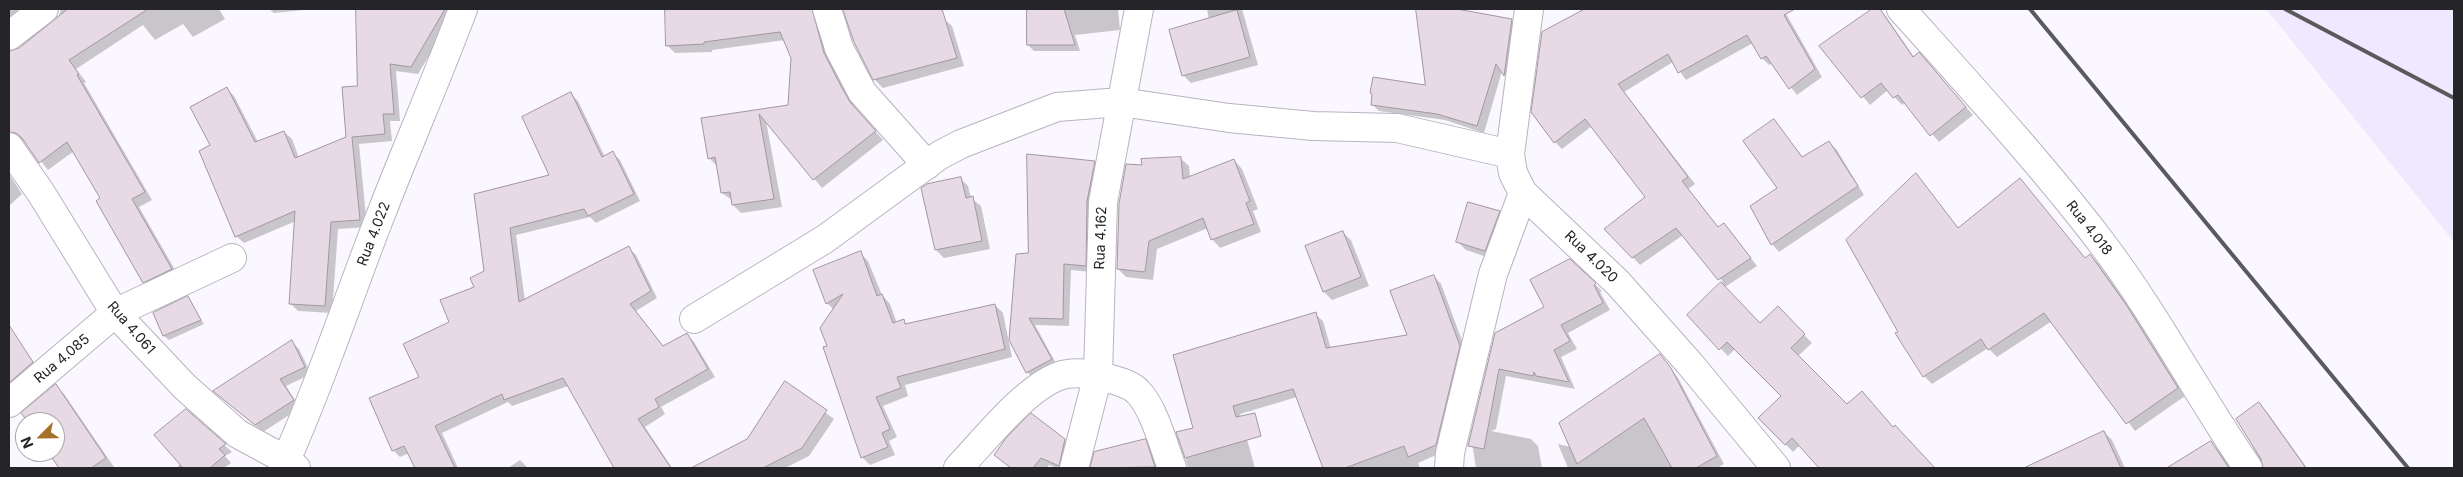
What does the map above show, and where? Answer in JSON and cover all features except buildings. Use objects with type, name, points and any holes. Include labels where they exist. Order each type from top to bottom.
[{"type":"street","points":[[9,36],[44,9]]},
{"type":"street","name":"Rua 4.022","points":[[291,464],[382,210],[431,94],[463,9]]},
{"type":"street","points":[[827,9],[839,48],[862,92],[927,165]]},
{"type":"street","name":"Rua 4.162","points":[[1074,468],[1098,375],[1103,202],[1139,9]]},
{"type":"street","name":"Rua 4.020","points":[[1529,9],[1510,154],[1513,173],[1523,193],[1618,283],[1690,364],[1776,468]]},
{"type":"street","name":"Rua 4.018","points":[[1901,9],[2023,146],[2102,243],[2166,335],[2224,433],[2248,468]]},
{"type":"street","points":[[694,319],[825,239],[927,165],[961,144],[1057,107],[1121,102],[1229,118],[1313,126],[1397,128],[1510,154]]},
{"type":"street","name":"Rua 4.061","points":[[9,147],[41,193],[115,313],[185,387],[238,434],[291,464]]},
{"type":"street","points":[[1449,468],[1450,453],[1493,274],[1523,193]]},
{"type":"street","name":"Rua 4.085","points":[[9,403],[115,313],[232,258]]},
{"type":"street","points":[[958,468],[1020,403],[1040,386],[1060,376],[1078,373],[1098,375],[1130,386],[1138,391],[1152,418],[1172,468]]},
{"type":"shaded area","points":[[2266,9],[2454,9],[2454,242]]},
{"type":"railway","points":[[2030,9],[2408,468]]},
{"type":"railway","points":[[2285,9],[2454,98]]}]
